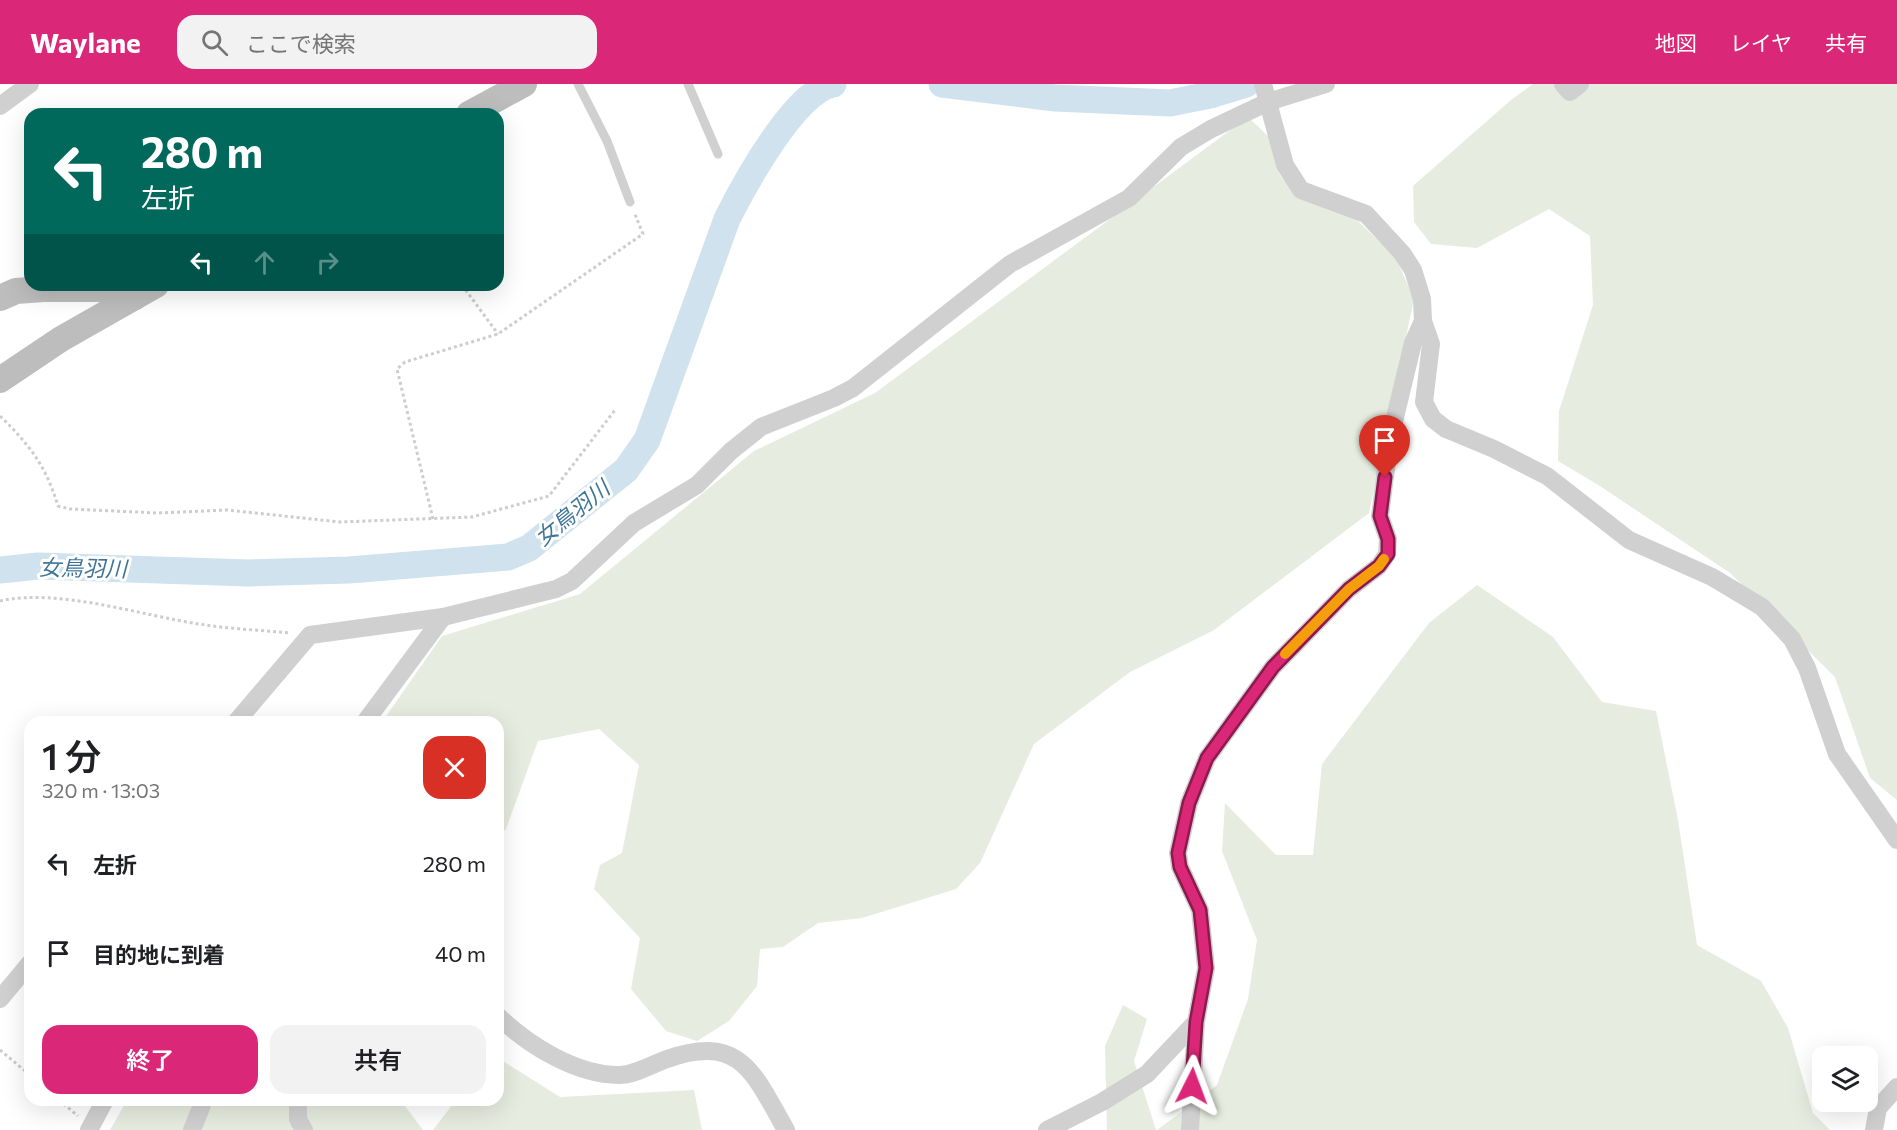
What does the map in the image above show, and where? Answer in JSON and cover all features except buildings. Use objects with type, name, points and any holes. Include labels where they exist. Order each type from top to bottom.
[{"type":"main road","points":[[480,108],[524,84]]},
{"type":"main road","points":[[0,297],[24,290]]},
{"type":"main road","points":[[0,381],[61,339],[146,291]]},
{"type":"street","points":[[0,106],[30,84]]},
{"type":"street","points":[[241,716],[310,635],[443,617],[471,608],[534,596],[572,581],[624,532],[697,485],[731,451],[761,427],[834,398],[854,387],[1010,264],[1129,198],[1181,147],[1266,94],[1326,84]]},
{"type":"street","points":[[1563,84],[1570,92],[1580,84]]},
{"type":"street","points":[[1266,94],[1290,175],[1301,190],[1366,214],[1402,254],[1413,270],[1422,299],[1423,321],[1431,344],[1424,402],[1433,418],[1446,429],[1494,449],[1547,476],[1629,540],[1712,577],[1762,607],[1792,639],[1807,668],[1837,754],[1897,840]]},
{"type":"street","points":[[1190,1130],[1196,1022],[1206,968],[1200,910],[1180,867],[1178,853],[1199,773],[1207,758],[1273,667],[1349,589],[1379,566],[1388,554],[1388,539],[1380,516],[1390,438],[1413,343],[1423,321]]},
{"type":"street","points":[[369,716],[443,617]]},
{"type":"street","points":[[0,999],[24,970]]},
{"type":"street","points":[[504,1021],[530,1042],[593,1072],[621,1075],[692,1050],[709,1049],[734,1058],[754,1073],[786,1130]]},
{"type":"street","points":[[1047,1130],[1102,1102],[1140,1078],[1196,1022]]},
{"type":"street","points":[[1874,1130],[1878,1108],[1897,1087]]},
{"type":"street","points":[[90,1128],[102,1106]]},
{"type":"street","points":[[192,1130],[202,1106]]},
{"type":"street","points":[[298,1106],[298,1119],[304,1130]]},
{"type":"lane","points":[[578,84],[607,141],[630,202]]},
{"type":"lane","points":[[688,84],[718,154]]},
{"type":"path","points":[[433,519],[397,369],[405,362],[498,334],[643,234],[630,202]]},
{"type":"path","points":[[466,291],[498,334]]},
{"type":"path","points":[[0,416],[36,456],[50,479],[58,506],[70,509],[158,513],[227,510],[340,522],[472,517],[549,496],[615,410]]},
{"type":"path","points":[[0,601],[14,598],[78,601],[200,624],[310,635]]},
{"type":"path","points":[[0,1050],[24,1070]]},
{"type":"path","points":[[66,1106],[90,1128]]},
{"type":"shaded area","points":[[1533,84],[1897,84],[1897,800],[1870,778],[1835,677],[1730,573],[1600,486],[1558,461],[1559,411],[1593,305],[1590,236],[1549,209],[1477,248],[1431,244],[1414,222],[1413,186],[1511,100]]},
{"type":"shaded area","points":[[1248,117],[1271,139],[1280,175],[1298,198],[1357,220],[1396,258],[1414,299],[1369,513],[1214,630],[1130,672],[1034,744],[980,863],[956,889],[862,918],[818,923],[783,947],[760,949],[757,986],[729,1021],[697,1041],[666,1031],[631,989],[640,938],[594,889],[600,865],[622,853],[639,765],[599,729],[538,741],[504,831],[504,716],[386,716],[442,636],[580,594],[754,451],[875,393]]},
{"type":"shaded area","points":[[1477,585],[1553,637],[1602,702],[1656,711],[1678,820],[1697,945],[1761,981],[1788,1028],[1812,1112],[1830,1130],[1157,1130],[1217,1085],[1248,999],[1257,940],[1222,851],[1225,803],[1276,855],[1313,855],[1322,764],[1429,623]]},
{"type":"shaded area","points":[[1123,1005],[1147,1019],[1134,1061],[1156,1130],[1107,1130],[1105,1046]]},
{"type":"shaded area","points":[[504,1062],[560,1097],[694,1090],[702,1130],[433,1130],[451,1106],[504,1106]]},
{"type":"shaded area","points":[[124,1106],[405,1106],[423,1130],[110,1130]]},
{"type":"waterway","name":"女鳥羽川","points":[[0,570],[38,566],[249,573],[349,570],[508,557],[529,548],[626,470],[647,440],[727,219],[758,163],[787,121],[818,90],[833,84]]},
{"type":"waterway","name":"女鳥羽川","points":[[942,84],[1055,98],[1170,103],[1210,95],[1246,84]]},
{"type":"slow traffic","points":[[1285,654],[1349,589],[1379,566],[1384,559]]},
{"type":"route","points":[[1192,1086],[1196,1022],[1206,968],[1200,910],[1180,867],[1178,853],[1189,803],[1199,773],[1207,758],[1273,667],[1304,633],[1349,589],[1379,566],[1388,554],[1388,539],[1380,516],[1385,477]]}]
